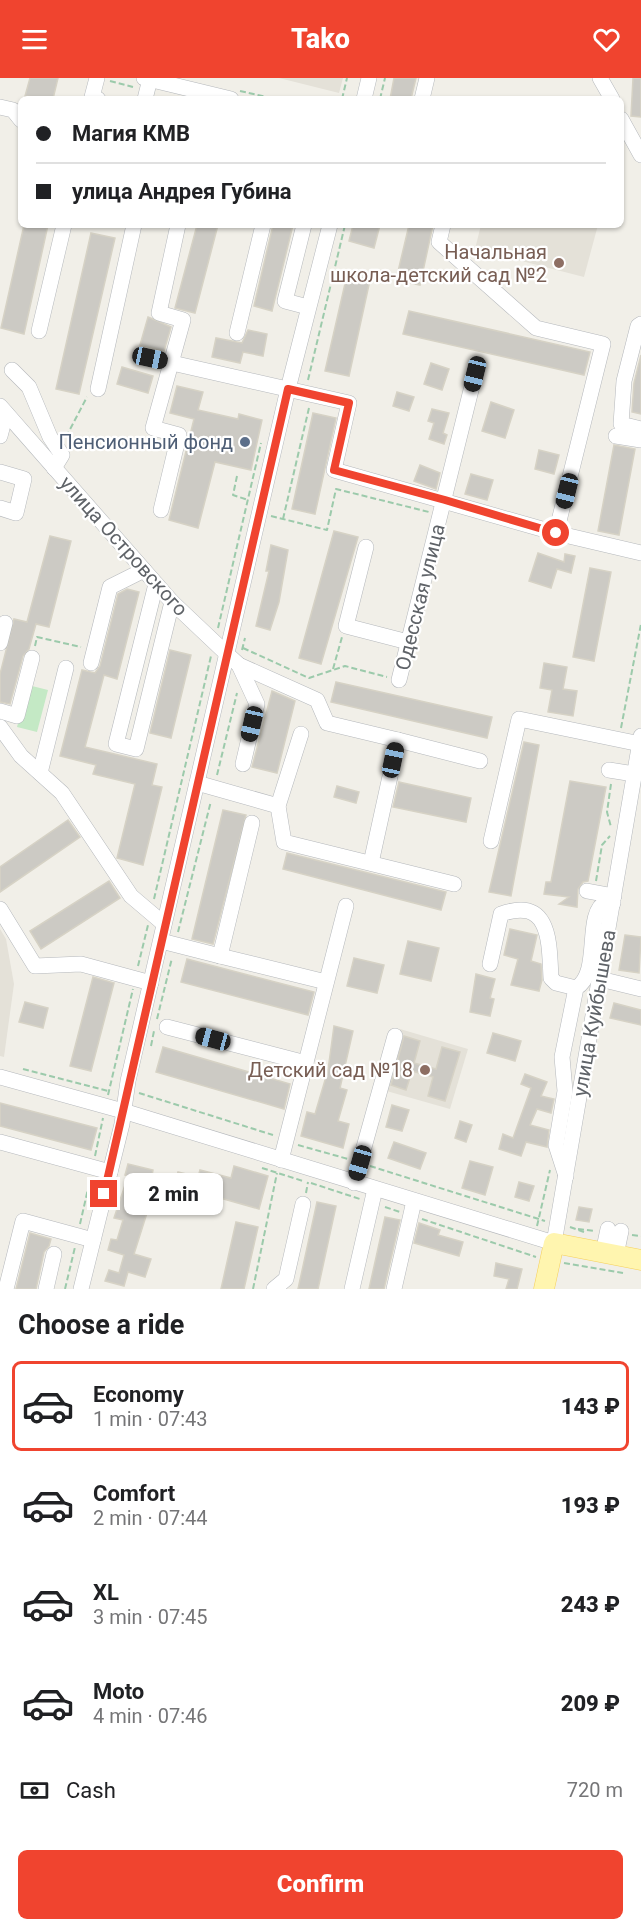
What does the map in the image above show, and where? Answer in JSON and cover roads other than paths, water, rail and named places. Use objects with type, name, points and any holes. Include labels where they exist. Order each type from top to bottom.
[{"type":"main road","points":[[556,1252],[610,1254],[635,1267]]},
{"type":"main road","name":"улица Куйбышева","points":[[544,1289],[556,1252]]},
{"type":"street","points":[[92,96],[97,78]]},
{"type":"street","points":[[365,96],[369,78]]},
{"type":"street","points":[[423,96],[427,78]]},
{"type":"street","points":[[600,78],[610,96]]},
{"type":"street","points":[[145,96],[147,79],[168,81],[220,96]]},
{"type":"street","points":[[0,107],[13,110],[18,116]]},
{"type":"street","points":[[624,124],[641,155]]},
{"type":"street","points":[[39,331],[63,228]]},
{"type":"street","points":[[98,389],[133,228]]},
{"type":"street","points":[[161,510],[179,435],[153,428],[173,363],[183,320],[159,313],[177,228]]},
{"type":"street","points":[[237,333],[262,228]]},
{"type":"street","points":[[303,228],[285,301],[308,307]]},
{"type":"street","points":[[81,1289],[133,1091],[151,983],[168,943],[164,924],[197,783],[237,664],[288,389],[329,228]]},
{"type":"street","points":[[442,228],[439,242],[536,328],[603,344],[556,533]]},
{"type":"street","points":[[641,324],[638,326],[624,381],[621,424],[641,429]]},
{"type":"street","points":[[150,358],[349,403],[334,470],[556,533],[641,553]]},
{"type":"street","points":[[12,370],[29,387],[50,437],[62,455],[54,468]]},
{"type":"street","name":"Одесская улица","points":[[399,680],[475,374]]},
{"type":"street","points":[[0,436],[3,409]]},
{"type":"street","name":"улица Островского","points":[[3,409],[172,602],[237,664]]},
{"type":"street","points":[[616,436],[641,440]]},
{"type":"street","points":[[0,472],[24,478],[16,513],[0,508]]},
{"type":"street","points":[[366,547],[346,626],[408,642]]},
{"type":"street","points":[[93,656],[110,587],[144,570]]},
{"type":"street","points":[[156,584],[116,744],[136,749],[172,602]]},
{"type":"street","points":[[0,644],[5,623]]},
{"type":"street","points":[[0,711],[17,716],[32,658]]},
{"type":"street","points":[[237,664],[317,700],[327,723],[480,761]]},
{"type":"street","points":[[237,664],[257,704],[243,764]]},
{"type":"street","points":[[40,774],[66,668]]},
{"type":"street","points":[[491,841],[519,719],[640,740]]},
{"type":"street","points":[[0,727],[21,756],[62,793],[131,896],[164,924]]},
{"type":"street","points":[[301,734],[278,806],[284,842],[454,884]]},
{"type":"street","points":[[371,863],[398,740]]},
{"type":"street","name":"улица Куйбышева","points":[[556,1252],[566,1176],[640,740]]},
{"type":"street","points":[[609,770],[634,774]]},
{"type":"street","points":[[197,783],[278,806]]},
{"type":"street","points":[[220,956],[252,823]]},
{"type":"street","points":[[587,891],[614,899]]},
{"type":"street","points":[[490,964],[501,914],[512,911],[527,912],[538,917],[546,931],[552,956],[551,978],[556,983],[576,988],[582,985],[588,974],[598,910],[606,902],[614,899]]},
{"type":"street","points":[[279,1167],[346,906]]},
{"type":"street","points":[[0,909],[35,966],[81,964],[151,983]]},
{"type":"street","points":[[168,943],[326,982]]},
{"type":"street","points":[[600,980],[641,989]]},
{"type":"street","points":[[566,1176],[556,1145],[565,1091],[562,1057],[576,988]]},
{"type":"street","points":[[167,1027],[306,1063]]},
{"type":"street","points":[[354,1183],[394,1036]]},
{"type":"street","points":[[0,1079],[105,1105],[126,1116],[279,1167],[354,1183],[373,1196],[556,1252]]},
{"type":"street","points":[[0,1142],[110,1172]]},
{"type":"street","points":[[352,1289],[373,1196]]},
{"type":"street","points":[[273,1289],[286,1279],[303,1204]]},
{"type":"street","points":[[394,1289],[412,1208]]},
{"type":"street","points":[[6,1289],[23,1221],[93,1240]]},
{"type":"street","points":[[610,1254],[613,1231]]},
{"type":"street","points":[[46,1289],[54,1254]]},
{"type":"place","name":"Начальная школа-детский сад №2","points":[[559,263]]},
{"type":"place","name":"Пенсионный фонд","points":[[245,442]]},
{"type":"place","name":"Детский сад №18","points":[[425,1070]]}]
